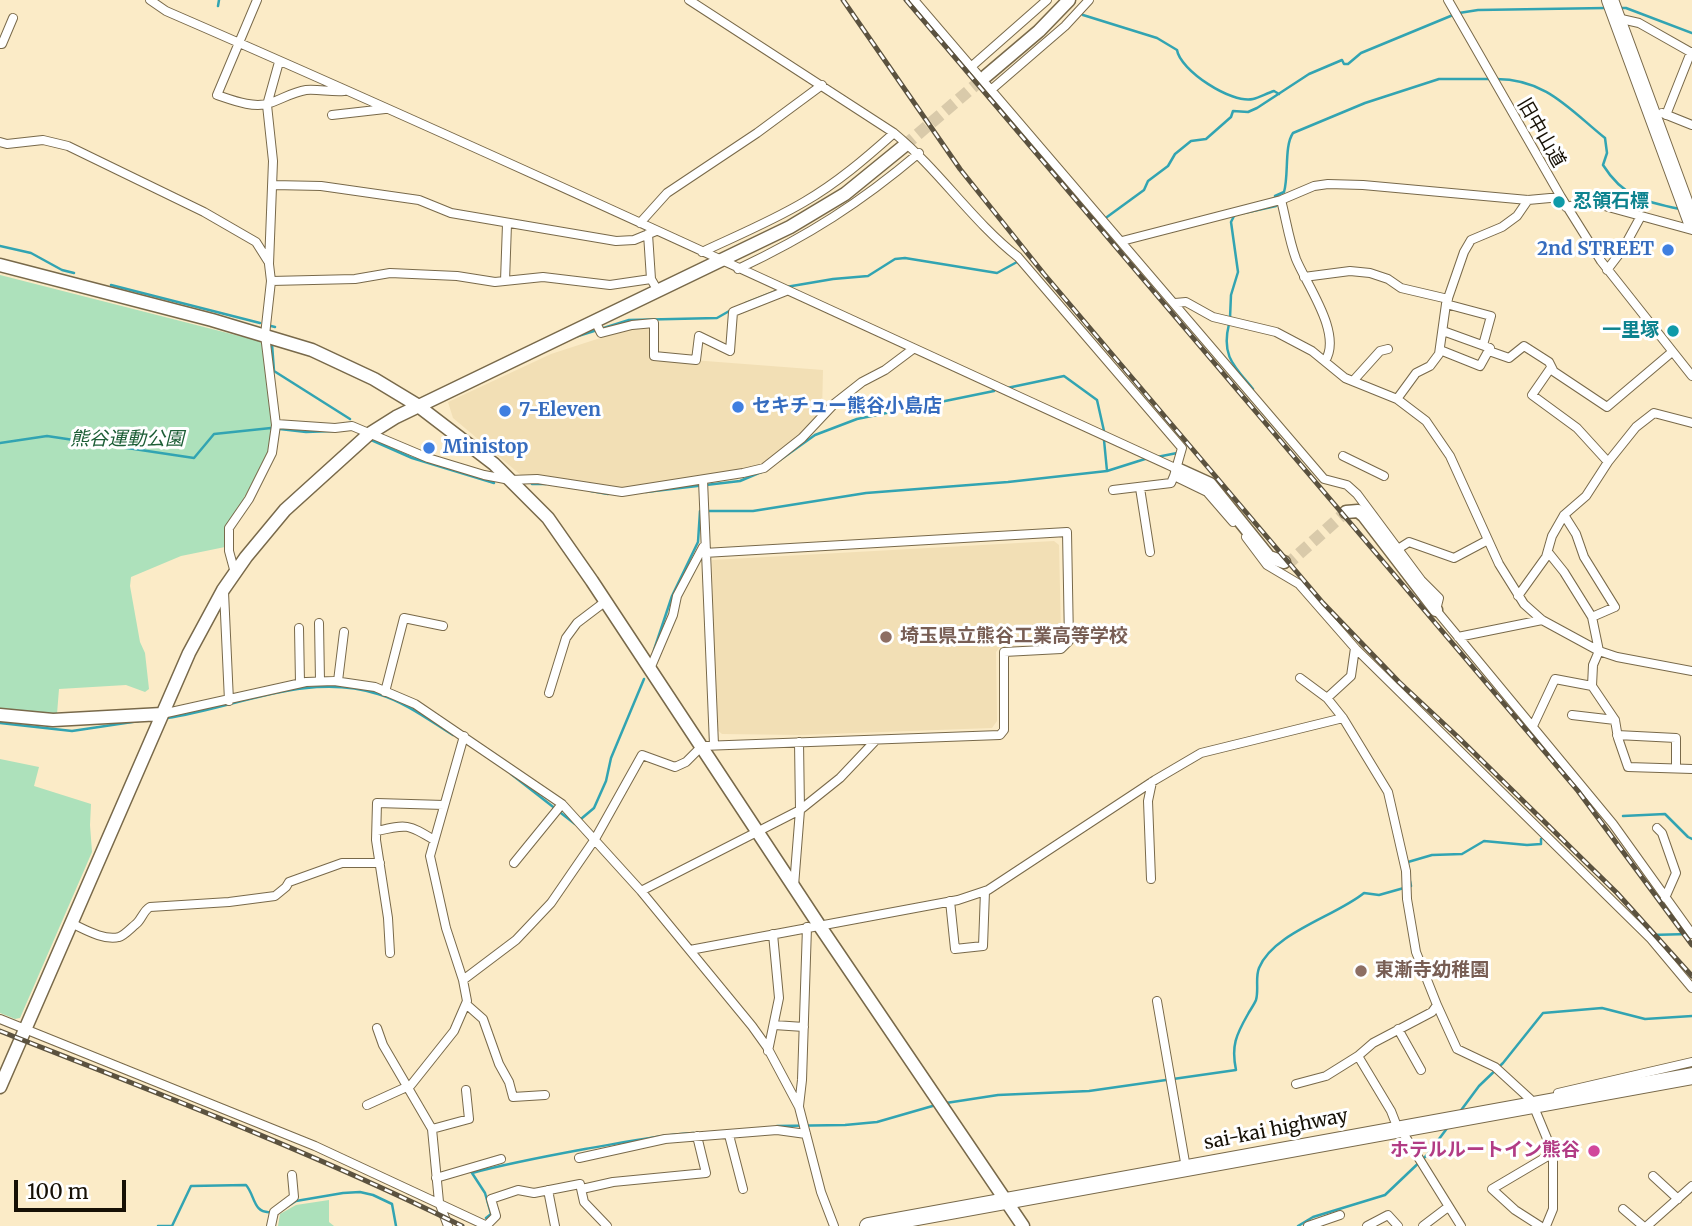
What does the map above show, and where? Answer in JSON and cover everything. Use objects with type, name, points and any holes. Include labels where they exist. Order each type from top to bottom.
[{"type":"highway","points":[[1613,9],[1659,113],[1690,218]]},
{"type":"highway","name":"sai-kai highway","points":[[868,1226],[1009,1204],[1402,1133],[1533,1105],[1692,1076]]},
{"type":"highway","name":"sai-kai highway","points":[[1533,1105],[1692,1084]]},
{"type":"highway","name":"sai-kai highway","points":[[916,1226],[1186,1168],[1402,1133]]},
{"type":"street","points":[[150,0],[166,11],[347,90],[640,223],[652,233],[702,252],[914,349],[1175,473],[1208,492],[1267,565],[1298,584],[1355,648],[1651,939],[1692,988]]},
{"type":"street","points":[[257,0],[237,42],[217,95],[239,103],[267,104],[308,90],[327,93],[347,90]]},
{"type":"street","points":[[689,0],[822,85],[919,153],[995,240],[1018,257],[1182,448],[1171,483],[1113,490]]},
{"type":"street","points":[[972,66],[1047,0]]},
{"type":"street","points":[[989,82],[1069,0]]},
{"type":"street","points":[[989,82],[1065,26],[1089,0]]},
{"type":"street","name":"旧中山道","points":[[1448,0],[1566,207],[1608,270],[1692,376]]},
{"type":"street","points":[[917,1],[989,82],[1324,479],[1347,485],[1357,494],[1421,580],[1439,598],[1436,610]]},
{"type":"street","points":[[1613,9],[1691,53],[1659,113],[1692,125]]},
{"type":"street","points":[[0,44],[13,18]]},
{"type":"street","points":[[235,573],[229,551],[229,528],[249,499],[272,453],[276,428],[265,335],[271,281],[269,264],[273,185],[267,104],[279,62]]},
{"type":"street","points":[[640,223],[667,193],[777,119],[822,85]]},
{"type":"street","points":[[332,114],[388,109]]},
{"type":"street","points":[[702,252],[806,201],[858,165],[894,133]]},
{"type":"street","points":[[0,142],[8,144],[43,140],[68,146],[147,183],[256,242],[269,264]]},
{"type":"street","points":[[0,1087],[189,653],[223,590],[285,510],[367,436],[417,405],[597,326],[658,291],[816,213],[845,194],[904,146]]},
{"type":"street","points":[[738,269],[781,249],[826,223],[859,201],[919,153]]},
{"type":"street","points":[[1122,241],[1328,184],[1528,200],[1560,197]]},
{"type":"street","points":[[273,185],[321,186],[419,200],[452,213],[616,241],[634,240],[652,233]]},
{"type":"street","points":[[1278,200],[1296,258],[1325,320],[1329,352],[1325,361]]},
{"type":"street","points":[[1397,399],[1416,373],[1430,366],[1440,350],[1447,301],[1464,252],[1471,240],[1502,228],[1517,216],[1528,200]]},
{"type":"street","points":[[1566,207],[1590,202],[1641,216],[1690,218]]},
{"type":"street","points":[[1608,270],[1641,216]]},
{"type":"street","points":[[505,281],[507,223]]},
{"type":"street","points":[[652,233],[651,279],[658,291]]},
{"type":"street","points":[[0,265],[265,335],[312,350],[417,405],[484,456],[510,480],[548,519],[650,669],[708,746],[794,886],[813,926],[942,1104],[1023,1226]]},
{"type":"street","points":[[1304,277],[1350,271],[1370,273],[1388,279],[1401,288],[1491,316],[1480,366],[1440,350]]},
{"type":"street","points":[[271,281],[355,279],[390,273],[505,281],[543,277],[610,285],[651,279]]},
{"type":"street","points":[[597,326],[654,323],[654,356],[696,360],[699,336],[730,351],[733,312],[786,291]]},
{"type":"street","points":[[1175,303],[1186,302],[1213,317],[1271,329],[1307,348],[1337,373],[1397,399],[1426,421],[1450,456],[1499,564],[1518,596],[1542,620],[1600,651],[1617,657],[1692,671]]},
{"type":"street","points":[[1443,331],[1509,358],[1524,346],[1549,362],[1553,370],[1607,407],[1672,352]]},
{"type":"street","points":[[276,428],[352,426],[367,436],[429,458],[510,480],[537,479],[622,492],[764,468],[802,438],[834,404],[862,382],[885,370],[914,349]]},
{"type":"street","points":[[1353,381],[1380,351],[1388,349]]},
{"type":"street","points":[[1553,370],[1550,369],[1532,395],[1577,428],[1608,462]]},
{"type":"street","points":[[1518,596],[1548,552],[1552,536],[1564,514],[1586,496],[1608,462],[1636,427],[1654,413],[1692,423]]},
{"type":"street","points":[[1343,456],[1384,476]]},
{"type":"street","points":[[1175,473],[1210,484],[1269,557],[1284,562]]},
{"type":"street","points":[[703,480],[708,746]]},
{"type":"street","points":[[1140,488],[1150,552]]},
{"type":"street","points":[[1346,512],[1358,511],[1364,516],[1436,610],[1613,824],[1692,934]]},
{"type":"street","points":[[1564,514],[1576,534],[1584,557],[1615,607],[1592,617]]},
{"type":"street","points":[[463,980],[516,940],[551,903],[595,839],[642,755],[675,767],[708,746],[1000,735],[1004,730],[1004,652],[1061,649],[1069,641],[1067,532],[704,549]]},
{"type":"street","points":[[1398,549],[1409,542],[1454,558],[1488,540]]},
{"type":"street","points":[[650,669],[673,615],[677,596],[704,549]]},
{"type":"street","points":[[1548,552],[1592,617],[1600,651],[1593,665],[1592,686],[1615,720],[1617,735],[1628,766],[1692,769]]},
{"type":"street","points":[[223,590],[229,701]]},
{"type":"street","points":[[549,694],[566,638],[577,623],[606,601]]},
{"type":"street","points":[[385,692],[404,618],[443,626]]},
{"type":"street","points":[[1458,637],[1542,620]]},
{"type":"street","points":[[319,623],[320,681]]},
{"type":"street","points":[[299,628],[300,683]]},
{"type":"street","points":[[338,681],[344,632]]},
{"type":"street","points":[[1327,698],[1351,676],[1355,648]]},
{"type":"street","points":[[1300,678],[1327,698],[1343,718],[1388,792],[1406,871],[1416,952],[1457,1049],[1495,1067],[1533,1105],[1553,1153],[1553,1209],[1546,1226]]},
{"type":"street","points":[[1533,726],[1555,679],[1592,686]]},
{"type":"street","points":[[0,715],[53,720],[160,719],[300,683],[320,681],[374,687],[415,704],[561,805],[574,817],[641,891],[752,1026],[799,1107],[821,1192],[834,1226]]},
{"type":"street","points":[[1573,715],[1615,720]]},
{"type":"street","points":[[690,950],[950,901],[985,891],[1201,753],[1343,718]]},
{"type":"street","points":[[1617,735],[1676,738],[1676,768]]},
{"type":"street","points":[[367,1104],[407,1086],[454,1031],[466,1004],[463,980],[446,928],[430,856],[463,739]]},
{"type":"street","points":[[641,891],[800,810],[840,778],[876,740]]},
{"type":"street","points":[[794,886],[800,810],[799,742]]},
{"type":"street","points":[[1151,879],[1148,801],[1152,782]]},
{"type":"street","points":[[390,953],[377,831],[377,803],[444,805]]},
{"type":"street","points":[[514,863],[561,805]]},
{"type":"street","points":[[377,831],[403,825],[415,828],[434,840]]},
{"type":"street","points":[[1657,828],[1662,833],[1676,873],[1665,898]]},
{"type":"street","points":[[71,923],[103,936],[116,938],[125,934],[150,907],[275,896],[289,881],[342,863],[380,863]]},
{"type":"street","points":[[950,901],[956,949],[984,946],[985,891]]},
{"type":"street","points":[[799,1107],[813,926]]},
{"type":"street","points":[[768,1051],[779,998],[773,934]]},
{"type":"street","points":[[1157,1001],[1186,1168]]},
{"type":"street","points":[[466,1004],[483,1019],[513,1097],[545,1095]]},
{"type":"street","points":[[1296,1084],[1326,1076],[1373,1043],[1432,1012],[1437,1005]]},
{"type":"street","points":[[0,1019],[315,1146],[487,1226],[496,1216],[491,1199],[518,1190],[534,1192],[580,1184],[584,1202],[607,1226]]},
{"type":"street","points":[[774,1025],[804,1027]]},
{"type":"street","points":[[377,1028],[383,1045],[432,1129],[439,1202],[448,1226]]},
{"type":"street","points":[[1398,1029],[1422,1070]]},
{"type":"street","points":[[1358,1056],[1402,1133],[1461,1226]]},
{"type":"street","points":[[1533,1105],[1692,1062]]},
{"type":"street","points":[[432,1129],[469,1119],[466,1090]]},
{"type":"street","points":[[579,1158],[665,1139],[777,1130],[805,1132]]},
{"type":"street","points":[[729,1135],[743,1189]]},
{"type":"street","points":[[582,1189],[612,1182],[706,1173],[697,1136]]},
{"type":"street","points":[[1540,1226],[1515,1210],[1492,1189],[1553,1153]]},
{"type":"street","points":[[436,1178],[501,1158]]},
{"type":"street","points":[[272,1221],[279,1207],[294,1197],[292,1175]]},
{"type":"street","points":[[1653,1176],[1678,1199]]},
{"type":"street","points":[[1623,1209],[1645,1226],[1692,1185]]},
{"type":"street","points":[[548,1190],[555,1226]]},
{"type":"street","points":[[1423,1226],[1448,1206]]},
{"type":"street","points":[[1367,1226],[1388,1214],[1398,1226]]},
{"type":"street","points":[[1308,1226],[1340,1215]]},
{"type":"shaded area","points":[[634,327],[653,328],[653,357],[823,370],[822,412],[803,434],[763,466],[623,490],[522,476],[453,418],[448,402],[551,354]]},
{"type":"shaded area","name":"埼玉県立熊谷工業高等学校","points":[[1054,541],[1059,545],[1061,634],[1056,640],[1003,643],[996,652],[997,721],[992,728],[799,735],[722,734],[715,728],[712,560]]},
{"type":"green space","name":"熊谷運動公園","points":[[0,275],[259,341],[262,344],[274,427],[270,450],[226,531],[225,547],[181,556],[131,577],[130,586],[140,642],[145,653],[149,689],[145,692],[126,685],[59,689],[57,714],[0,712]]},
{"type":"green space","points":[[0,759],[39,767],[34,786],[91,804],[92,852],[20,1018],[15,1019],[0,1013]]},
{"type":"green space","points":[[329,1200],[329,1222],[334,1226],[278,1226],[280,1214],[296,1205]]},
{"type":"waterway","points":[[218,6],[219,0]]},
{"type":"waterway","points":[[1459,13],[1478,10],[1606,8]]},
{"type":"waterway","points":[[1619,8],[1626,8],[1692,33]]},
{"type":"waterway","points":[[1083,15],[1157,38],[1177,50],[1180,58],[1197,76],[1232,96],[1253,99],[1274,91],[1279,94]]},
{"type":"waterway","points":[[1107,217],[1144,190],[1148,181],[1168,166],[1175,154],[1191,141],[1206,139],[1231,117],[1233,111],[1248,112],[1309,74],[1342,60],[1344,64],[1348,64],[1361,53],[1453,15]]},
{"type":"waterway","points":[[1244,213],[1276,206],[1275,196],[1284,192],[1288,145],[1293,133],[1365,103],[1439,79],[1489,79]]},
{"type":"waterway","points":[[1496,79],[1529,84],[1556,98],[1605,138],[1607,153],[1603,165],[1619,184],[1636,196],[1680,209]]},
{"type":"waterway","points":[[1230,318],[1231,295],[1238,272],[1231,222],[1234,216]]},
{"type":"waterway","points":[[0,246],[31,253],[62,270],[74,273]]},
{"type":"waterway","points":[[786,287],[868,276],[895,259],[905,258],[997,273],[1017,262]]},
{"type":"waterway","points":[[111,285],[260,323]]},
{"type":"waterway","points":[[746,303],[779,290]]},
{"type":"waterway","points":[[575,337],[629,320],[717,318],[731,310]]},
{"type":"waterway","points":[[1229,324],[1228,353],[1252,390]]},
{"type":"waterway","points":[[271,326],[275,327]]},
{"type":"waterway","points":[[272,344],[274,371],[350,419]]},
{"type":"waterway","points":[[1007,388],[1064,376],[1097,400],[1104,431]]},
{"type":"waterway","points":[[780,460],[815,435],[857,419],[994,391]]},
{"type":"waterway","points":[[0,443],[47,436],[194,458],[214,434],[271,428],[306,432],[333,431]]},
{"type":"waterway","points":[[369,439],[412,458],[494,483]]},
{"type":"waterway","points":[[1104,440],[1107,471]]},
{"type":"waterway","points":[[1157,457],[1177,453]]},
{"type":"waterway","points":[[654,650],[672,596],[698,542],[700,511],[753,511],[866,493],[1107,471],[1145,459]]},
{"type":"waterway","points":[[646,492],[740,481],[766,470]]},
{"type":"waterway","points":[[532,484],[546,484]]},
{"type":"waterway","points":[[591,491],[608,494]]},
{"type":"waterway","points":[[511,774],[575,824],[594,808],[606,781],[611,758],[644,679]]},
{"type":"waterway","points":[[167,718],[298,689],[352,688],[398,702],[453,735]]},
{"type":"waterway","points":[[0,723],[72,731],[139,721]]},
{"type":"waterway","points":[[1623,816],[1665,814],[1692,839]]},
{"type":"waterway","points":[[1408,864],[1432,855],[1462,854],[1484,841],[1527,845],[1541,844],[1541,839]]},
{"type":"waterway","points":[[946,1103],[998,1095],[1089,1091],[1236,1070],[1236,1041],[1240,1028],[1256,1000],[1258,972],[1266,956],[1291,935],[1364,893],[1379,895],[1411,886],[1410,881]]},
{"type":"waterway","points":[[1650,935],[1689,934]]},
{"type":"waterway","points":[[1459,1113],[1543,1013],[1602,1008],[1645,1019],[1692,1016]]},
{"type":"waterway","points":[[777,1126],[877,1122],[936,1105]]},
{"type":"waterway","points":[[1298,1226],[1313,1217],[1385,1195],[1427,1155],[1448,1127]]},
{"type":"waterway","points":[[486,1218],[491,1214],[485,1193],[472,1173],[585,1149],[694,1133]]},
{"type":"waterway","points":[[158,1226],[172,1226],[191,1186],[246,1185],[258,1207],[265,1212],[271,1212]]},
{"type":"waterway","points":[[277,1213],[296,1201],[360,1192],[392,1204],[396,1226]]},
{"type":"tunnel","points":[[904,146],[986,76]]},
{"type":"tunnel","points":[[1284,562],[1291,561],[1346,512]]},
{"type":"railway","points":[[843,0],[960,169],[1044,274],[1323,603],[1399,682],[1617,893],[1692,976]]},
{"type":"railway","points":[[906,0],[1578,791],[1692,945]]},
{"type":"railway","points":[[0,1031],[291,1148],[462,1226]]},
{"type":"place","name":"忍領石標","points":[[1559,202]]},
{"type":"place","name":"2nd STREET","points":[[1668,250]]},
{"type":"place","name":"一里塚","points":[[1673,331]]},
{"type":"place","name":"セキチュー熊谷小島店","points":[[738,407]]},
{"type":"place","name":"7-Eleven","points":[[505,411]]},
{"type":"place","name":"Ministop","points":[[429,448]]},
{"type":"place","name":"埼玉県立熊谷工業高等学校","points":[[886,637]]},
{"type":"place","name":"東漸寺幼稚園","points":[[1361,971]]},
{"type":"place","name":"ホテルルートイン熊谷","points":[[1594,1151]]}]
